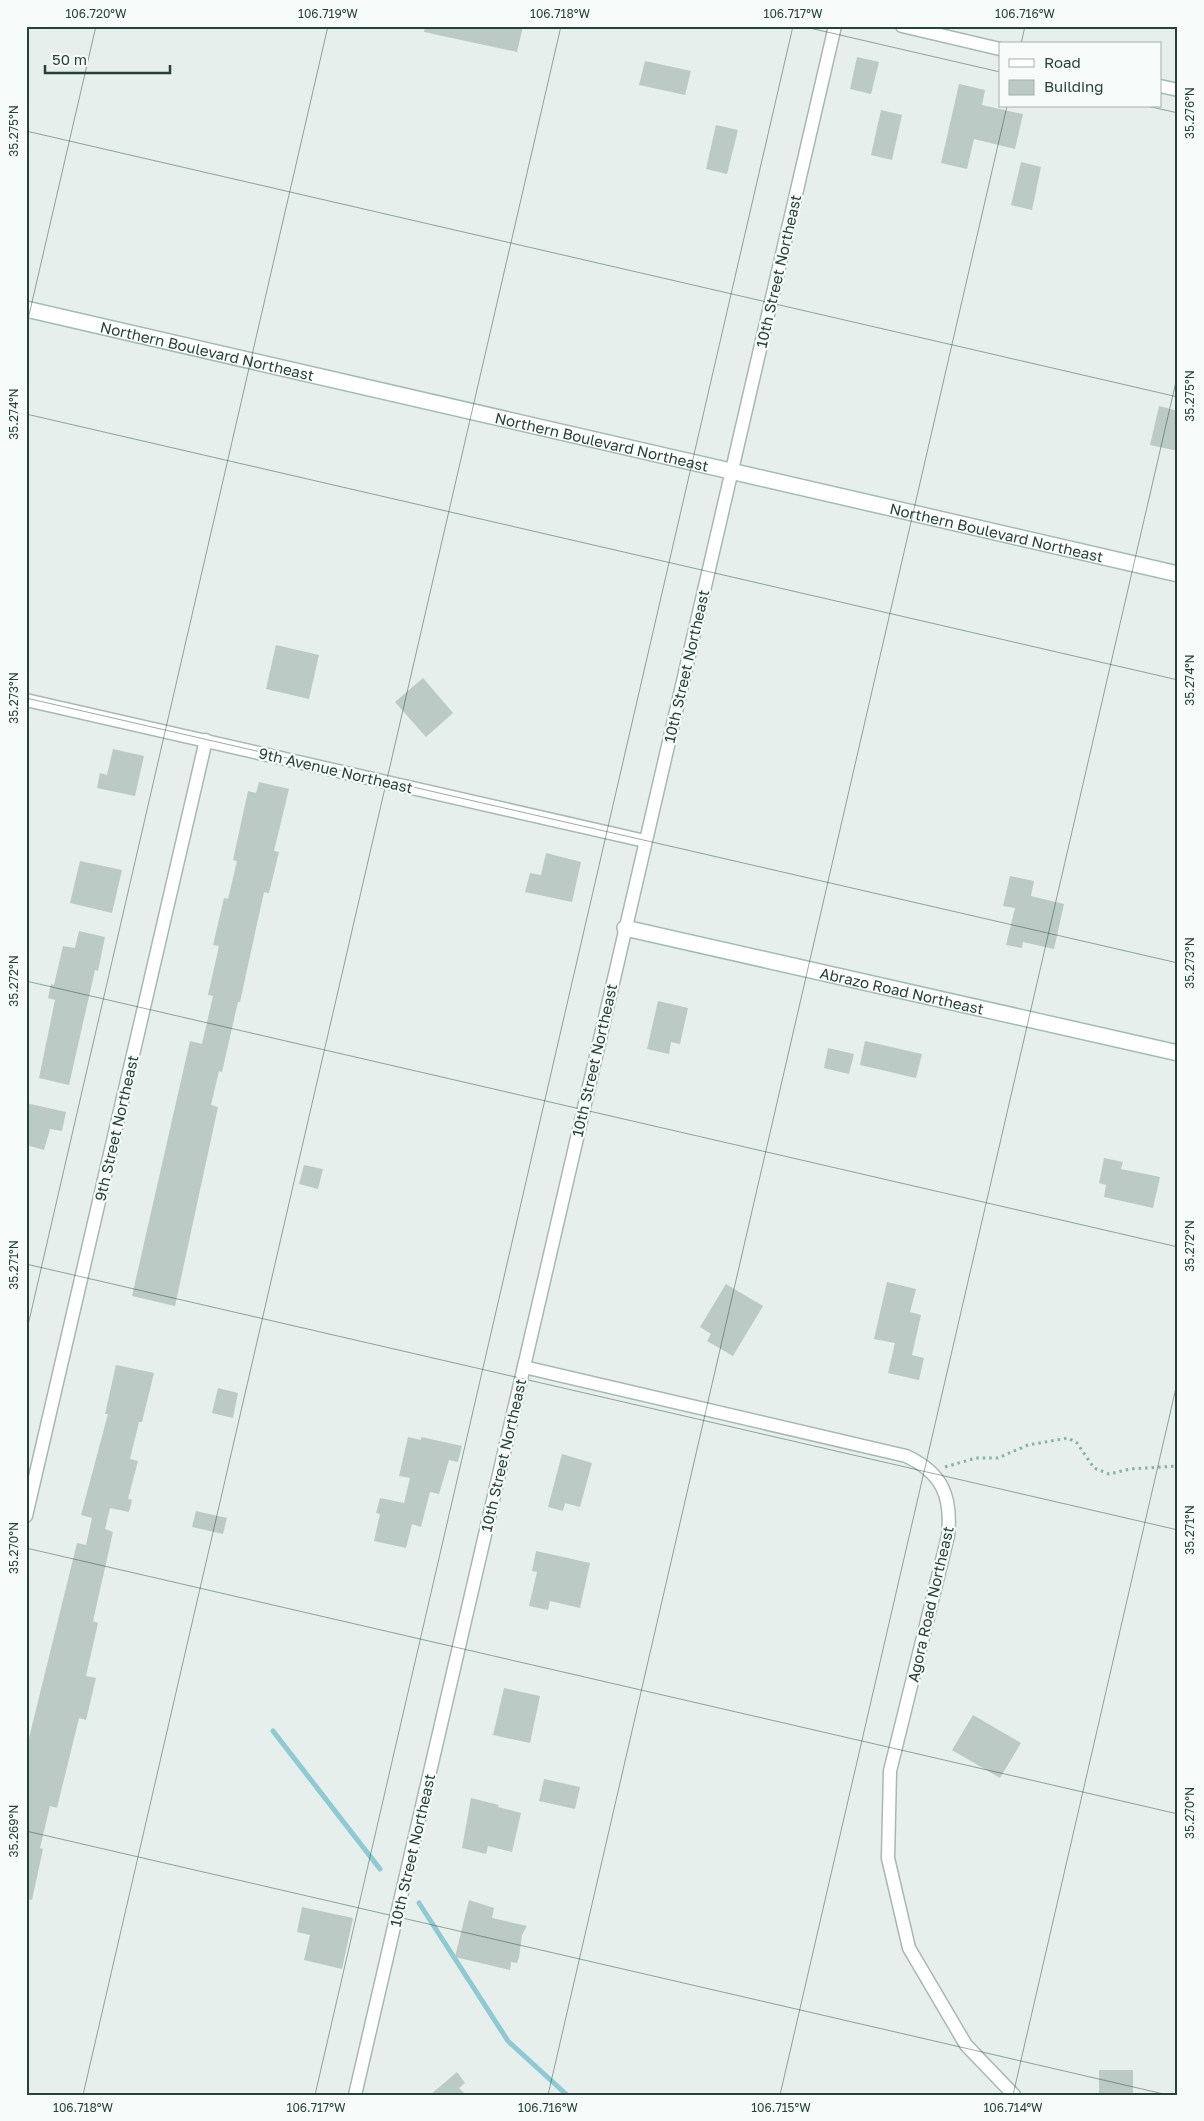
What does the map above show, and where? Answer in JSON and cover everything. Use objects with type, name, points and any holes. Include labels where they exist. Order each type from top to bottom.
[{"type":"main road","name":"Northern Boulevard Northeast","points":[[26,309],[1178,574]]},
{"type":"main road","name":"Abrazo Road Northeast","points":[[625,928],[1178,1053]]},
{"type":"street","name":"10th Street Northeast","points":[[355,2095],[835,26]]},
{"type":"street","points":[[902,26],[999,49]]},
{"type":"street","points":[[1162,86],[1178,90]]},
{"type":"street","name":"9th Avenue Northeast","points":[[26,700],[645,841]]},
{"type":"street","name":"9th Street Northeast","points":[[26,1516],[206,740]]},
{"type":"street","name":"Agora Road Northeast","points":[[524,1367],[906,1456],[921,1462],[933,1473],[943,1488],[948,1502],[950,1517],[948,1536],[890,1771],[888,1858],[909,1948],[966,2045],[1014,2095]]},
{"type":"path","points":[[933,1473],[976,1458],[998,1458],[1028,1445],[1068,1438],[1077,1442],[1094,1468],[1108,1474],[1130,1469],[1178,1466]]},
{"type":"building","points":[[425,26],[523,26],[517,52],[424,32]]},
{"type":"building","points":[[857,57],[879,62],[871,94],[850,89]]},
{"type":"building","points":[[645,61],[691,71],[685,95],[639,85]]},
{"type":"building","points":[[959,84],[985,90],[982,105],[1023,114],[1015,149],[974,139],[967,169],[941,163]]},
{"type":"building","points":[[881,110],[902,115],[892,160],[871,155]]},
{"type":"building","points":[[716,125],[738,130],[727,174],[706,169]]},
{"type":"building","points":[[1021,162],[1041,167],[1032,210],[1011,205]]},
{"type":"building","points":[[1159,406],[1178,411],[1178,451],[1150,445]]},
{"type":"building","points":[[276,645],[319,655],[309,699],[266,689]]},
{"type":"building","points":[[423,678],[453,713],[426,737],[395,702]]},
{"type":"building","points":[[113,749],[144,756],[135,796],[97,788],[100,773],[107,775]]},
{"type":"building","points":[[259,782],[289,789],[274,851],[279,852],[269,893],[264,892],[240,1002],[238,1002],[222,1072],[219,1071],[211,1105],[218,1107],[175,1306],[132,1296],[190,1041],[202,1044],[213,996],[208,995],[219,946],[213,945],[224,898],[228,899],[237,861],[233,860],[248,791],[256,793]]},
{"type":"building","points":[[546,853],[581,862],[572,902],[525,892],[530,873],[541,875]]},
{"type":"building","points":[[80,861],[122,870],[112,913],[70,903]]},
{"type":"building","points":[[1010,876],[1034,881],[1031,896],[1064,904],[1054,949],[1023,942],[1022,948],[1006,945],[1015,908],[1003,906]]},
{"type":"building","points":[[79,931],[105,937],[98,971],[95,970],[69,1085],[39,1078],[55,1000],[48,998],[51,984],[54,985],[63,946],[75,948]]},
{"type":"building","points":[[658,1001],[688,1008],[680,1044],[671,1042],[669,1054],[647,1049]]},
{"type":"building","points":[[865,1041],[922,1054],[916,1078],[860,1065]]},
{"type":"building","points":[[828,1048],[854,1054],[849,1074],[824,1068]]},
{"type":"building","points":[[26,1103],[66,1112],[62,1131],[50,1129],[44,1150],[26,1145]]},
{"type":"building","points":[[1104,1158],[1123,1162],[1121,1169],[1160,1177],[1153,1208],[1104,1197],[1106,1185],[1099,1183]]},
{"type":"building","points":[[304,1165],[323,1169],[318,1189],[299,1184]]},
{"type":"building","points":[[887,1282],[916,1289],[910,1312],[921,1315],[912,1355],[924,1358],[919,1380],[888,1373],[895,1343],[874,1339]]},
{"type":"building","points":[[726,1284],[763,1306],[733,1356],[707,1341],[711,1334],[700,1327]]},
{"type":"building","points":[[116,1365],[154,1373],[142,1422],[139,1422],[130,1459],[138,1461],[128,1499],[132,1500],[129,1512],[110,1508],[105,1529],[113,1532],[93,1621],[98,1623],[86,1676],[96,1678],[86,1720],[79,1718],[57,1808],[50,1806],[40,1848],[43,1849],[32,1900],[26,1899],[26,1750],[77,1543],[86,1545],[92,1518],[81,1515],[108,1414],[105,1414]]},
{"type":"building","points":[[218,1388],[238,1393],[233,1418],[212,1413]]},
{"type":"building","points":[[408,1437],[421,1440],[421,1437],[462,1446],[458,1462],[449,1460],[439,1494],[430,1492],[421,1527],[412,1524],[406,1548],[374,1541],[380,1514],[376,1513],[380,1498],[404,1503],[410,1478],[399,1476]]},
{"type":"building","points":[[562,1454],[592,1463],[580,1507],[565,1503],[563,1511],[548,1507]]},
{"type":"building","points":[[196,1511],[227,1518],[223,1534],[192,1527]]},
{"type":"building","points":[[536,1551],[590,1563],[580,1608],[550,1601],[548,1610],[529,1606],[537,1572],[532,1571]]},
{"type":"building","points":[[504,1688],[540,1696],[530,1743],[493,1735]]},
{"type":"building","points":[[973,1715],[1021,1743],[1000,1778],[952,1750]]},
{"type":"building","points":[[544,1779],[580,1787],[575,1809],[539,1801]]},
{"type":"building","points":[[471,1798],[521,1813],[512,1852],[488,1846],[486,1854],[462,1848]]},
{"type":"building","points":[[469,1900],[494,1908],[492,1918],[527,1926],[522,1935],[517,1963],[511,1962],[510,1970],[455,1957]]},
{"type":"building","points":[[302,1907],[353,1918],[342,1969],[304,1960],[310,1935],[297,1932]]},
{"type":"building","points":[[1099,2070],[1133,2070],[1133,2095],[1099,2095]]},
{"type":"building","points":[[457,2072],[465,2083],[459,2088],[466,2095],[430,2095]]},
{"type":"waterway","points":[[273,1731],[380,1869]]},
{"type":"waterway","points":[[419,1903],[508,2041],[567,2095]]}]
